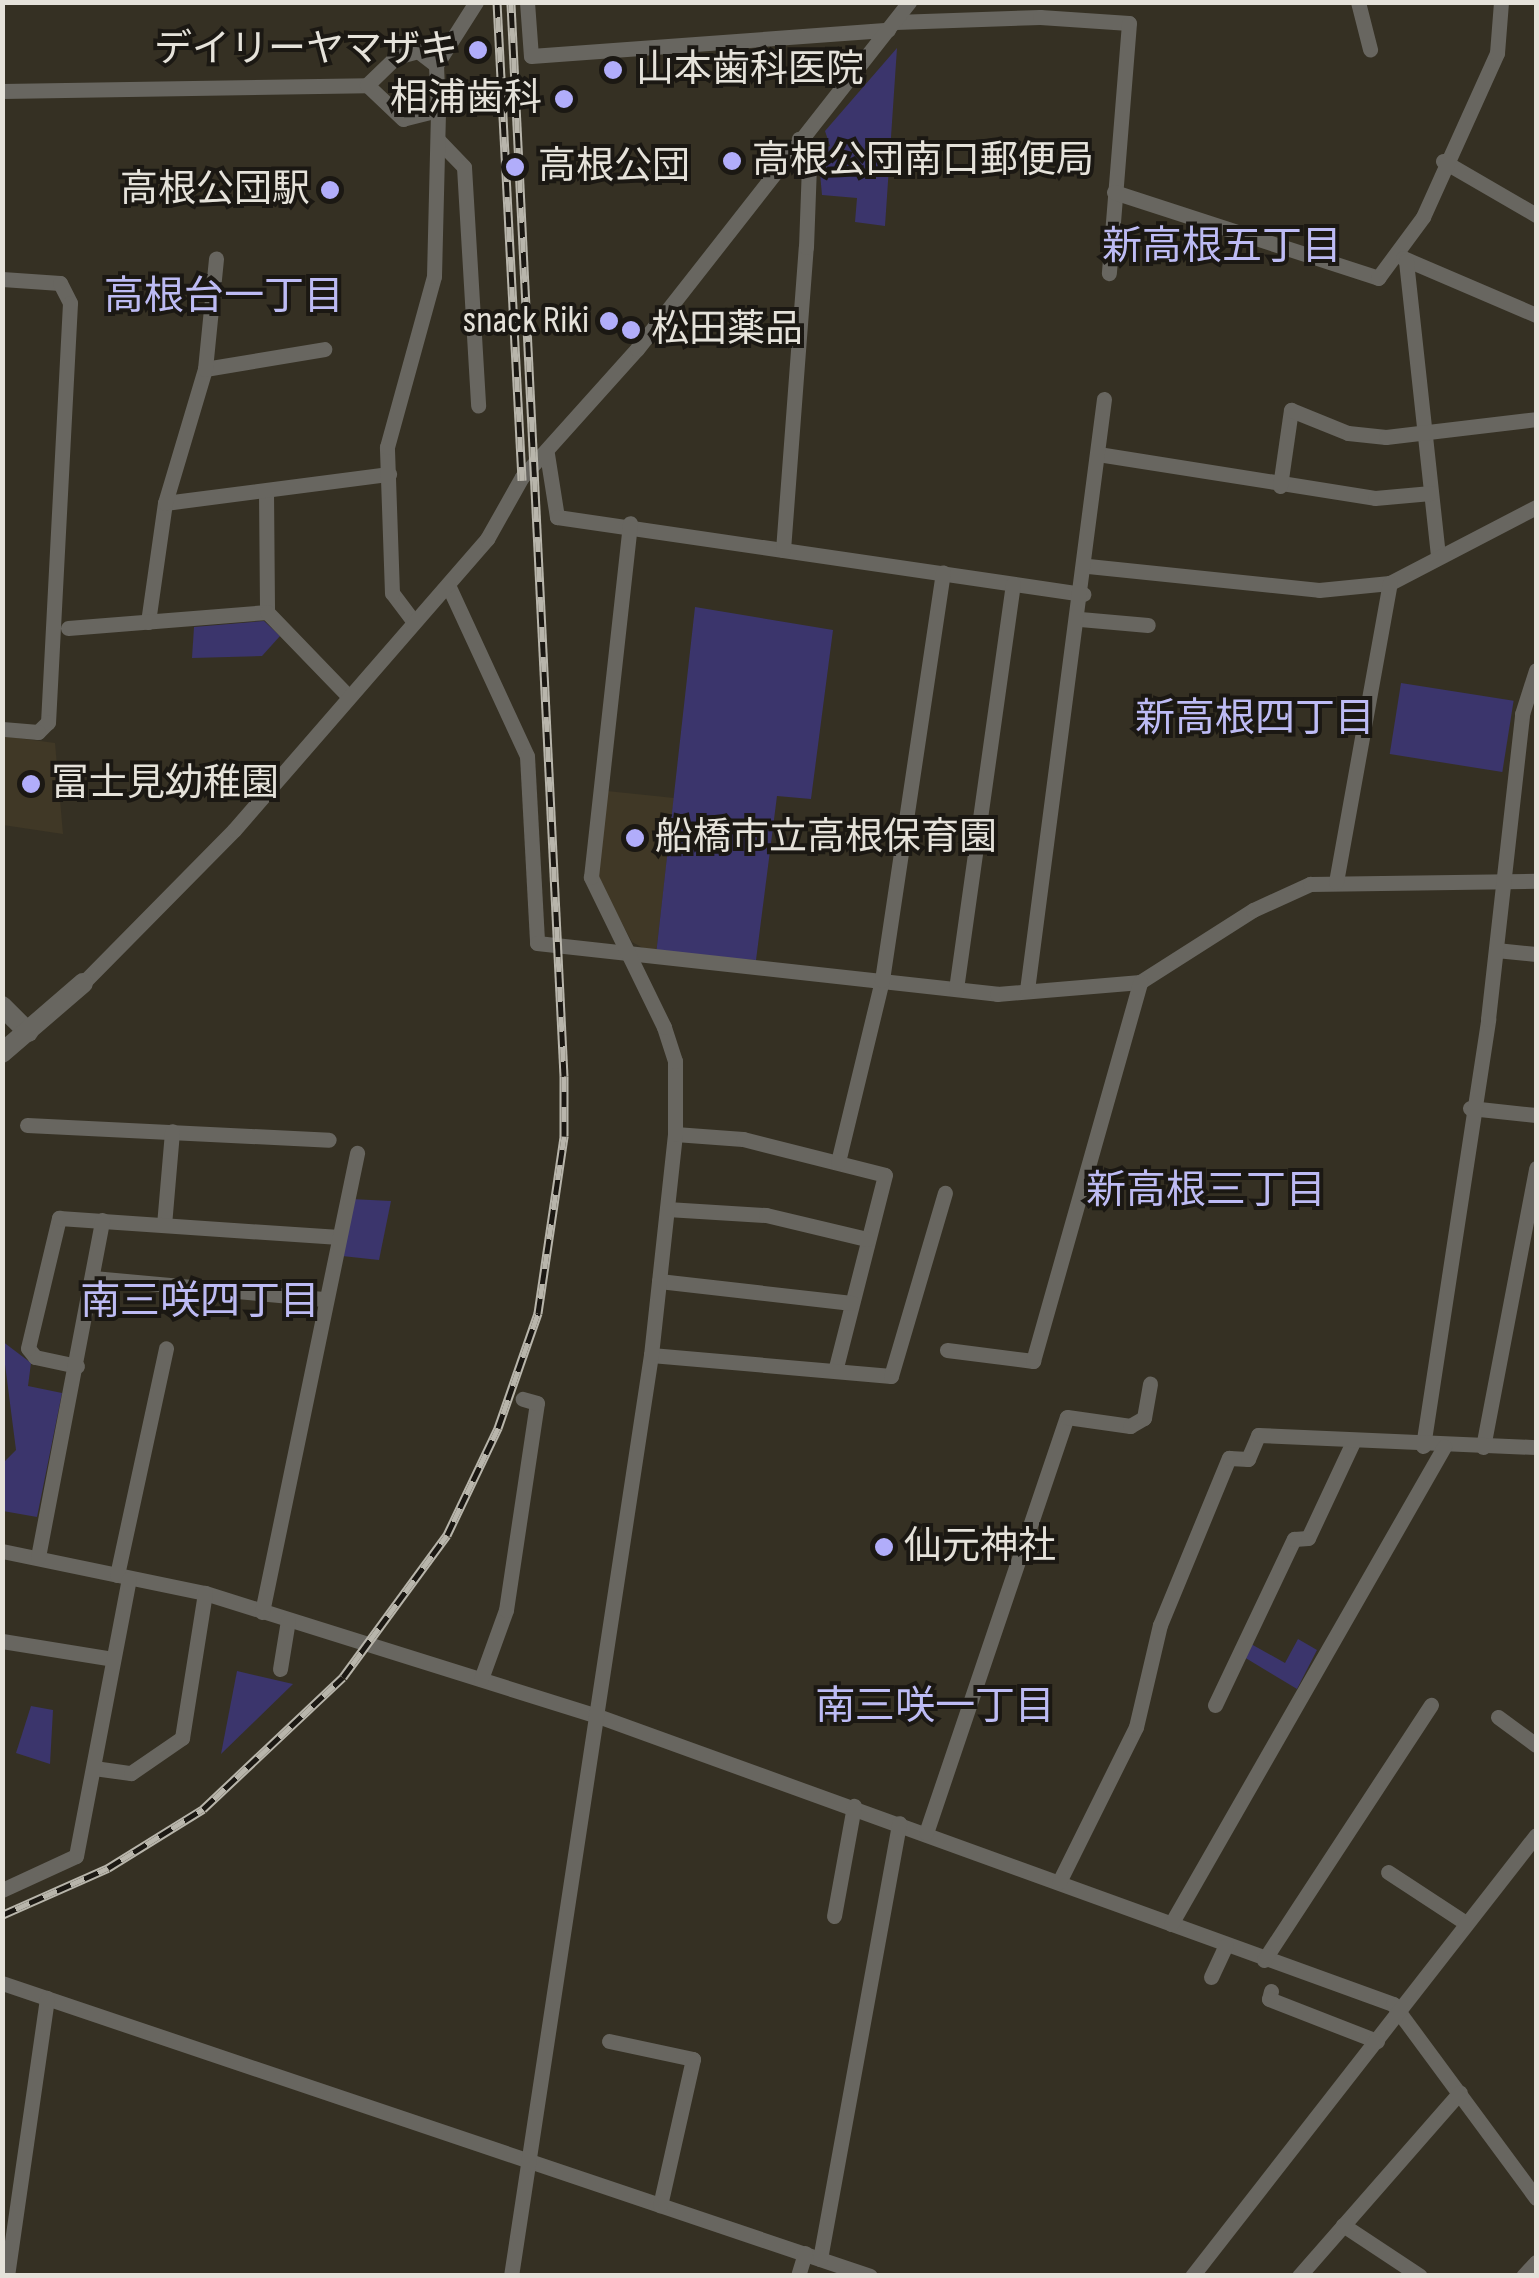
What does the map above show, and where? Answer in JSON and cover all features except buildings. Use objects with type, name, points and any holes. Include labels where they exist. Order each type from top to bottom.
[{"type":"street","points":[[2,91],[373,80],[396,57],[434,60],[450,48],[476,2]]},
{"type":"street","points":[[527,2],[531,56],[1040,16],[1129,24],[1109,273]]},
{"type":"street","points":[[2,1053],[83,983],[448,585],[546,454],[909,2]]},
{"type":"street","points":[[1358,2],[1370,49]]},
{"type":"street","points":[[1438,556],[1404,258],[1443,161],[1497,53],[1500,2]]},
{"type":"street","points":[[414,622],[392,593],[389,474],[400,379],[434,276],[438,110],[434,60]]},
{"type":"street","points":[[373,80],[384,100],[404,119],[438,110]]},
{"type":"street","points":[[783,550],[806,248],[809,167],[800,139]]},
{"type":"street","points":[[438,141],[464,167],[478,406]]},
{"type":"street","points":[[1443,161],[1536,215]]},
{"type":"street","points":[[1114,192],[1359,274],[1378,278],[1404,258]]},
{"type":"street","points":[[1404,258],[1536,315]]},
{"type":"street","points":[[148,622],[166,503],[206,369],[216,259]]},
{"type":"street","points":[[2,279],[60,283],[70,303],[48,722],[38,732],[2,729]]},
{"type":"street","points":[[206,369],[324,349]]},
{"type":"street","points":[[1028,990],[1088,566],[1104,399]]},
{"type":"street","points":[[1280,486],[1292,410],[1348,434],[1426,434],[1536,419]]},
{"type":"street","points":[[546,454],[557,517],[630,524],[1084,594]]},
{"type":"street","points":[[1098,454],[1280,486],[1375,498],[1431,493]]},
{"type":"street","points":[[166,503],[389,474]]},
{"type":"street","points":[[266,492],[266,612],[349,697]]},
{"type":"street","points":[[1088,566],[1319,590],[1390,582],[1536,507]]},
{"type":"street","points":[[510,2276],[651,1355],[675,1134],[674,1061],[629,953],[591,877],[630,524]]},
{"type":"street","points":[[838,1162],[882,980],[943,573]]},
{"type":"street","points":[[1336,882],[1390,582]]},
{"type":"street","points":[[956,989],[1013,584]]},
{"type":"street","points":[[448,585],[527,756],[537,943],[956,989],[1028,990],[1140,982],[1253,910],[1310,884],[1505,886],[1536,880]]},
{"type":"street","points":[[68,628],[266,612]]},
{"type":"street","points":[[1080,619],[1148,625]]},
{"type":"street","points":[[1423,1446],[1505,886],[1522,714],[1536,670]]},
{"type":"street","points":[[1496,950],[1536,954]]},
{"type":"street","points":[[947,1350],[1033,1361],[1140,982]]},
{"type":"street","points":[[2,1006],[28,1032]]},
{"type":"street","points":[[1470,1108],[1536,1115]]},
{"type":"street","points":[[27,1125],[329,1140]]},
{"type":"street","points":[[164,1225],[172,1131]]},
{"type":"street","points":[[675,1134],[744,1138],[884,1175],[836,1367]]},
{"type":"street","points":[[262,1612],[356,1154]]},
{"type":"street","points":[[1483,1447],[1536,1168]]},
{"type":"street","points":[[651,1355],[836,1367],[890,1376],[945,1193]]},
{"type":"street","points":[[667,1209],[766,1215],[867,1239]]},
{"type":"street","points":[[76,1366],[35,1357],[28,1348],[51,1226],[59,1218],[336,1237]]},
{"type":"street","points":[[38,1557],[102,1220]]},
{"type":"street","points":[[93,1278],[326,1299]]},
{"type":"street","points":[[659,1281],[852,1303]]},
{"type":"street","points":[[2,1890],[76,1856],[166,1348]]},
{"type":"street","points":[[926,1833],[1067,1417],[1130,1426],[1144,1418],[1150,1384]]},
{"type":"street","points":[[481,1679],[506,1610],[537,1403],[523,1399]]},
{"type":"street","points":[[1059,1882],[1136,1728],[1160,1625],[1228,1458],[1248,1459],[1258,1435],[1423,1446],[1536,1447]]},
{"type":"street","points":[[1215,1705],[1294,1539],[1308,1538],[1353,1442]]},
{"type":"street","points":[[1170,1924],[1444,1446]]},
{"type":"street","points":[[2,1551],[204,1594],[595,1715],[854,1806],[1402,2009],[1536,2198]]},
{"type":"street","points":[[94,1768],[131,1773],[182,1738],[204,1594]]},
{"type":"street","points":[[280,1668],[288,1620]]},
{"type":"street","points":[[2,1641],[113,1659]]},
{"type":"street","points":[[1264,1960],[1431,1705]]},
{"type":"street","points":[[1498,1717],[1536,1745]]},
{"type":"street","points":[[834,1916],[854,1806]]},
{"type":"street","points":[[798,2276],[813,2256],[900,1824]]},
{"type":"street","points":[[1192,2276],[1536,1835]]},
{"type":"street","points":[[1388,1872],[1466,1923]]},
{"type":"street","points":[[1211,1977],[1226,1946]]},
{"type":"street","points":[[2,1983],[870,2276]]},
{"type":"street","points":[[1271,1991],[1270,1999],[1377,2040]]},
{"type":"street","points":[[7,2276],[47,1998]]},
{"type":"street","points":[[609,2042],[693,2059],[660,2205]]},
{"type":"street","points":[[1299,2276],[1460,2092]]},
{"type":"street","points":[[1344,2225],[1420,2276]]},
{"type":"street","points":[[1523,2276],[1536,2262]]},
{"type":"shaded area","points":[[897,48],[885,226],[855,222],[857,198],[822,195],[818,151],[830,146],[825,131]]},
{"type":"shaded area","points":[[695,607],[833,630],[811,799],[777,796],[756,960],[656,955]]},
{"type":"shaded area","points":[[264,621],[280,636],[262,656],[192,658],[194,627]]},
{"type":"shaded area","points":[[1401,683],[1514,701],[1502,772],[1390,754]]},
{"type":"shaded area","name":"冨士見幼稚園","points":[[2,736],[55,743],[63,834],[3,825]]},
{"type":"shaded area","name":"船橋市立高根保育園","points":[[607,791],[674,798],[656,955],[632,942],[597,877]]},
{"type":"shaded area","points":[[351,1199],[391,1201],[379,1260],[342,1256]]},
{"type":"shaded area","points":[[2,1341],[31,1363],[28,1386],[62,1393],[37,1517],[3,1511],[3,1463],[16,1450]]},
{"type":"shaded area","points":[[1298,1639],[1317,1650],[1297,1689],[1244,1657],[1251,1644],[1285,1663]]},
{"type":"shaded area","points":[[237,1671],[293,1684],[221,1754]]},
{"type":"shaded area","points":[[31,1706],[53,1710],[50,1764],[16,1753]]},
{"type":"railway","points":[[497,2],[522,480]]},
{"type":"railway","points":[[2,1915],[108,1868],[203,1809],[343,1677],[447,1535],[498,1428],[538,1313],[564,1136],[564,1076],[511,2]]},
{"type":"place","name":"デイリーヤマザキ","points":[[478,50]]},
{"type":"place","name":"山本歯科医院","points":[[613,70]]},
{"type":"place","name":"相浦歯科","points":[[564,99]]},
{"type":"place","name":"高根公団南口郵便局","points":[[732,161]]},
{"type":"place","name":"高根公団","points":[[515,167]]},
{"type":"place","name":"高根公団駅","points":[[330,190]]},
{"type":"place","name":"snack Riki","points":[[609,321]]},
{"type":"place","name":"松田薬品","points":[[631,330]]},
{"type":"place","name":"冨士見幼稚園","points":[[31,784]]},
{"type":"place","name":"船橋市立高根保育園","points":[[635,838]]},
{"type":"place","name":"仙元神社","points":[[884,1547]]},
{"type":"district","name":"新高根五丁目","points":[[1222,247]]},
{"type":"district","name":"高根台一丁目","points":[[224,297]]},
{"type":"district","name":"新高根四丁目","points":[[1255,719]]},
{"type":"district","name":"新高根三丁目","points":[[1206,1191]]},
{"type":"district","name":"南三咲四丁目","points":[[200,1302]]},
{"type":"district","name":"南三咲一丁目","points":[[935,1707]]}]
